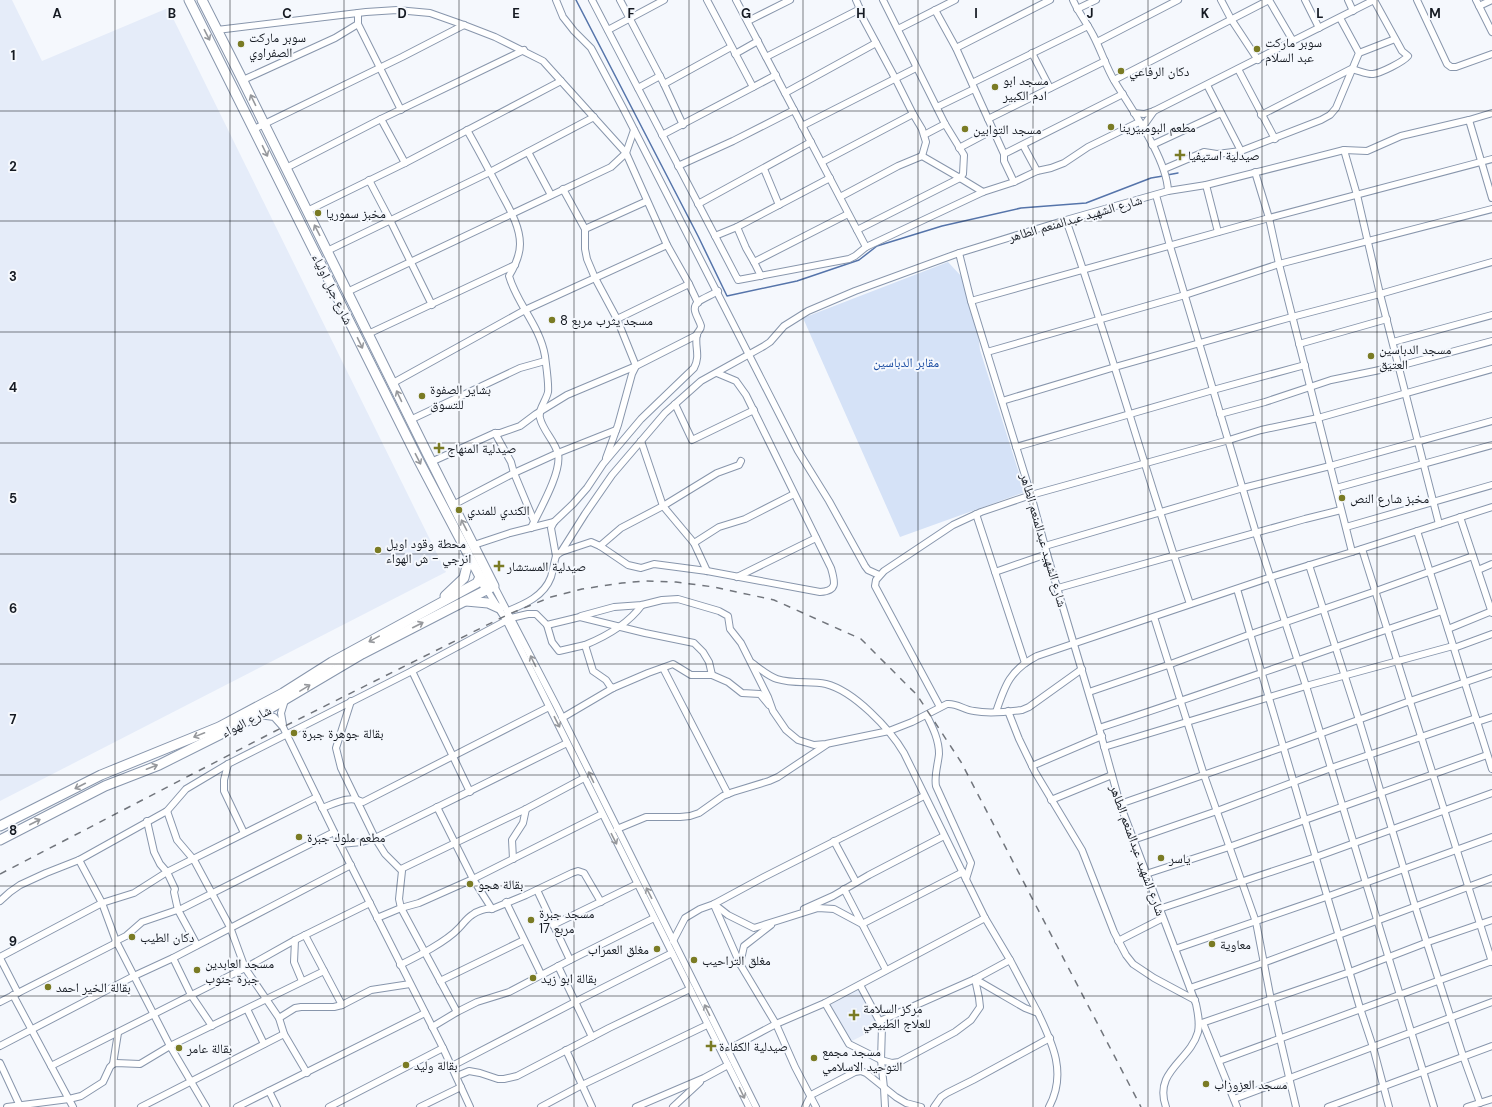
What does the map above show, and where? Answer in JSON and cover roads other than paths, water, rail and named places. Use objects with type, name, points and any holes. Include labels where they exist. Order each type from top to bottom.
[{"type":"highway","name":"شارع جبل اولياء","points":[[189,0],[419,461],[469,558],[485,575]]},
{"type":"highway","name":"شارع جبل اولياء","points":[[202,0],[243,80],[410,420],[454,505],[474,546],[485,575]]},
{"type":"highway","points":[[433,606],[464,578],[469,558]]},
{"type":"highway","points":[[485,575],[491,588]]},
{"type":"highway","name":"شارع الهواء","points":[[0,826],[101,775],[219,727],[283,693],[332,662],[477,582],[485,575]]},
{"type":"highway","name":"شارع الهواء","points":[[0,840],[105,786],[159,765],[259,715],[362,654],[491,588]]},
{"type":"highway","points":[[465,601],[485,602],[503,610]]},
{"type":"street","points":[[556,0],[563,17],[574,31],[591,48],[718,291],[798,451],[829,501],[864,566],[879,576]]},
{"type":"street","points":[[592,0],[738,280],[849,259],[856,256],[866,247],[984,192],[1014,182],[1037,171],[1052,168],[1064,163],[1088,147],[1140,125],[1154,111]]},
{"type":"street","points":[[620,0],[631,18],[683,125]]},
{"type":"street","points":[[608,30],[664,0]]},
{"type":"street","points":[[707,0],[753,88]]},
{"type":"street","points":[[736,0],[866,247]]},
{"type":"street","points":[[748,21],[790,0]]},
{"type":"street","points":[[856,0],[860,9],[859,11],[922,129],[926,142],[922,156]]},
{"type":"street","points":[[857,230],[960,178],[963,174],[964,155],[945,124],[883,0]]},
{"type":"street","points":[[898,29],[956,0]]},
{"type":"street","points":[[956,48],[1050,0]]},
{"type":"street","points":[[1073,0],[1097,42],[1114,80],[1152,145],[1164,169],[1168,191]]},
{"type":"street","points":[[1077,9],[1096,0]]},
{"type":"street","points":[[1097,42],[1178,0]]},
{"type":"street","points":[[1221,0],[1231,19],[1258,60]]},
{"type":"street","points":[[1114,80],[1231,19],[1262,1],[1269,0],[1293,41]]},
{"type":"street","points":[[1305,0],[1319,28]]},
{"type":"street","points":[[1348,0],[1353,11]]},
{"type":"street","points":[[1134,113],[1144,114],[1154,111],[1258,60],[1374,0],[1402,51],[1408,56],[1389,68],[1372,74],[1351,69],[1261,115]]},
{"type":"street","points":[[1417,0],[1447,64],[1451,67],[1456,67],[1492,54]]},
{"type":"street","points":[[1476,0],[1492,32]]},
{"type":"street","points":[[1479,6],[1492,0]]},
{"type":"street","points":[[766,57],[860,9]]},
{"type":"street","points":[[218,30],[358,13],[397,10],[430,14],[464,25],[524,50],[543,61],[626,154],[667,245],[698,303]]},
{"type":"street","points":[[936,10],[956,48],[1004,154],[1004,161],[1014,182]]},
{"type":"street","points":[[358,13],[358,24],[401,110]]},
{"type":"street","points":[[1340,18],[1359,53]]},
{"type":"street","points":[[243,80],[335,38],[358,24]]},
{"type":"street","points":[[254,129],[380,68],[464,25]]},
{"type":"street","points":[[937,107],[1032,54],[1088,26]]},
{"type":"street","points":[[1164,169],[1204,152],[1217,154],[1241,152],[1330,115],[1336,108],[1351,69],[1359,53],[1395,39]]},
{"type":"street","points":[[735,54],[758,41]]},
{"type":"street","points":[[785,93],[876,44]]},
{"type":"street","points":[[664,84],[731,47]]},
{"type":"street","points":[[286,168],[381,119],[524,50]]},
{"type":"street","points":[[1032,54],[1050,88]]},
{"type":"street","points":[[988,119],[1105,61]]},
{"type":"street","points":[[802,126],[916,68]]},
{"type":"street","points":[[1238,69],[1275,139]]},
{"type":"street","points":[[662,135],[776,75]]},
{"type":"street","points":[[638,88],[660,76]]},
{"type":"street","points":[[307,211],[405,163],[561,81]]},
{"type":"street","points":[[1207,85],[1241,152]]},
{"type":"street","points":[[1004,154],[1123,94]]},
{"type":"street","points":[[678,166],[733,141],[794,110]]},
{"type":"street","points":[[1152,145],[1221,113]]},
{"type":"street","name":"شارع الشهيد عبدالمنعم الطاهر","points":[[1166,1107],[1163,1093],[1167,1077],[1172,1068],[1193,1042],[1201,1023],[1195,1000],[1120,804],[1102,736],[1047,554],[1031,495],[971,301],[959,253],[1066,220],[1168,191],[1206,185],[1344,150],[1367,152],[1401,136],[1492,113]]},
{"type":"street","points":[[822,162],[913,114]]},
{"type":"street","points":[[328,252],[390,220],[490,172],[594,117]]},
{"type":"street","points":[[381,119],[405,163]]},
{"type":"street","points":[[1469,120],[1492,198]]},
{"type":"street","points":[[924,135],[945,124]]},
{"type":"street","points":[[468,130],[512,215],[519,232],[520,254],[509,276],[513,288],[538,334],[546,361],[548,391],[540,411],[540,418],[558,453],[557,467],[551,486],[531,528]]},
{"type":"street","points":[[347,292],[611,167],[626,154],[634,130]]},
{"type":"street","points":[[959,148],[993,130]]},
{"type":"street","points":[[698,204],[811,142]]},
{"type":"street","points":[[1023,145],[1037,171]]},
{"type":"street","points":[[1344,150],[1357,195],[1380,294],[1439,524]]},
{"type":"street","points":[[528,152],[551,195]]},
{"type":"street","points":[[922,156],[984,192]]},
{"type":"street","points":[[840,197],[898,166],[922,156]]},
{"type":"street","points":[[971,301],[1269,218],[1492,159]]},
{"type":"street","points":[[764,169],[778,205]]},
{"type":"street","points":[[1255,172],[1269,218],[1292,317],[1352,552]]},
{"type":"street","points":[[715,236],[737,227],[830,178]]},
{"type":"street","points":[[369,180],[432,305]]},
{"type":"street","points":[[1206,185],[1218,232]]},
{"type":"street","points":[[563,189],[584,229],[587,259],[595,278],[617,319],[636,366],[632,374],[616,430],[603,464]]},
{"type":"street","points":[[1156,195],[1256,533],[1332,768],[1434,1107]]},
{"type":"street","points":[[584,229],[647,201]]},
{"type":"street","points":[[987,352],[1185,295],[1279,264],[1368,242],[1492,208]]},
{"type":"street","points":[[754,262],[848,214]]},
{"type":"street","points":[[1066,220],[1115,367],[1144,464],[1190,604]]},
{"type":"street","points":[[737,227],[761,276]]},
{"type":"street","points":[[393,383],[525,310],[667,245]]},
{"type":"street","points":[[503,610],[524,605],[539,595],[551,577],[558,554],[612,475],[675,404],[701,381],[770,342],[784,326],[808,311],[855,291],[959,253]]},
{"type":"street","points":[[1002,401],[1199,343],[1492,262]]},
{"type":"street","points":[[368,334],[515,266]]},
{"type":"street","points":[[617,319],[689,284]]},
{"type":"street","points":[[558,554],[551,528],[554,522],[582,493],[603,464],[640,419],[694,368],[698,361],[697,335],[700,329],[695,308],[698,303],[718,291]]},
{"type":"street","points":[[1393,342],[1492,315]]},
{"type":"street","points":[[1299,344],[1387,319]]},
{"type":"street","points":[[431,462],[495,433],[512,430],[567,395],[636,366],[697,335]]},
{"type":"street","points":[[1220,414],[1310,388],[1332,380],[1399,366],[1492,341]]},
{"type":"street","points":[[410,420],[520,368],[546,361]]},
{"type":"street","points":[[1016,447],[1213,390],[1305,366]]},
{"type":"street","points":[[940,707],[875,586],[876,580],[879,576],[953,525],[976,514],[1031,495],[1256,431],[1318,418],[1492,369]]},
{"type":"street","points":[[558,554],[590,542],[600,546],[628,565],[642,568],[654,564],[737,576],[820,592],[827,592],[832,589],[834,585],[834,578],[831,568],[754,410],[736,381],[717,373]]},
{"type":"street","points":[[675,404],[692,440],[754,410]]},
{"type":"street","points":[[1045,546],[1243,488],[1330,466],[1492,421]]},
{"type":"street","points":[[454,505],[558,453],[616,430]]},
{"type":"street","points":[[495,433],[511,462],[514,474],[534,521]]},
{"type":"street","points":[[641,441],[663,506],[694,543],[707,571]]},
{"type":"street","points":[[1336,488],[1492,445]]},
{"type":"street","points":[[600,546],[621,528],[663,506],[717,473],[739,465],[741,461]]},
{"type":"street","points":[[1346,527],[1492,485]]},
{"type":"street","points":[[694,543],[719,527],[745,519],[794,494]]},
{"type":"street","points":[[996,712],[1004,688],[1010,676],[1025,663],[1037,656],[1154,618],[1190,604],[1271,577],[1492,507]]},
{"type":"street","points":[[1058,588],[1173,555],[1341,510]]},
{"type":"street","points":[[976,514],[1025,663]]},
{"type":"street","points":[[1448,629],[1492,612],[1490,598],[1478,570],[1460,517]]},
{"type":"street","points":[[474,546],[510,532],[554,522]]},
{"type":"street","points":[[1417,531],[1453,647],[1488,750],[1492,769]]},
{"type":"street","points":[[737,576],[816,538]]},
{"type":"street","points":[[1219,1061],[1360,1008],[1492,962],[1362,549]]},
{"type":"street","points":[[995,572],[1047,554]]},
{"type":"street","points":[[1089,692],[1168,665],[1251,634],[1376,592],[1473,556]]},
{"type":"street","points":[[1478,570],[1492,564]]},
{"type":"street","points":[[1309,565],[1370,755],[1415,906],[1428,942],[1463,1056],[1480,1103]]},
{"type":"street","points":[[491,588],[562,718],[756,1107]]},
{"type":"street","points":[[491,588],[509,619],[549,707],[749,1107]]},
{"type":"street","points":[[1237,589],[1316,857],[1329,896],[1389,1107]]},
{"type":"street","points":[[546,625],[614,607],[642,605],[662,600],[678,599],[719,611],[728,616],[730,629],[741,643],[768,697],[773,711]]},
{"type":"street","points":[[0,902],[20,885],[79,860],[167,811],[179,795],[186,789],[228,764],[412,671],[509,619],[528,614],[536,614],[546,625],[552,642],[559,651],[586,644],[607,634],[635,614],[642,605]]},
{"type":"street","points":[[1099,728],[1180,702],[1247,677],[1442,611]]},
{"type":"street","points":[[580,616],[645,633],[694,642],[709,662],[712,675]]},
{"type":"street","points":[[1154,618],[1204,775],[1256,922],[1263,963],[1296,1107]]},
{"type":"street","points":[[1104,747],[1306,686],[1398,660],[1453,647],[1492,634]]},
{"type":"street","points":[[586,644],[593,670],[606,680],[613,688]]},
{"type":"street","points":[[749,661],[776,679],[790,682],[826,684],[840,688],[852,696],[889,731],[904,753],[985,918],[1010,960],[1050,1038],[1056,1056],[1057,1081],[1056,1092],[1049,1107]]},
{"type":"street","points":[[562,718],[613,688],[673,664],[691,675],[712,675],[728,682],[742,693],[760,694],[786,730],[798,740],[814,744],[826,744],[889,731],[927,716],[947,704],[953,703],[975,712],[1022,710],[1029,707],[1082,668]]},
{"type":"street","points":[[663,668],[728,794]]},
{"type":"street","points":[[412,671],[470,792]]},
{"type":"street","points":[[1120,804],[1321,734],[1410,701],[1492,674]]},
{"type":"street","points":[[283,727],[282,713],[285,700]]},
{"type":"street","points":[[351,701],[336,748],[342,774],[375,838],[385,854],[401,869],[402,874],[399,899],[401,908],[457,1012]]},
{"type":"street","points":[[322,808],[344,800],[355,798],[363,802],[375,794],[453,757],[549,707]]},
{"type":"street","points":[[1008,711],[1032,766],[1082,850],[1118,941],[1126,955],[1133,964],[1164,984],[1195,1000]]},
{"type":"street","points":[[259,715],[274,717],[283,727],[400,965],[452,1066],[470,1107]]},
{"type":"street","points":[[927,716],[936,735],[938,745],[939,755],[935,778],[936,786],[971,863],[966,879]]},
{"type":"street","points":[[1133,840],[1217,811],[1332,768],[1477,720],[1492,717]]},
{"type":"street","points":[[1032,766],[1102,736]]},
{"type":"street","points":[[340,844],[362,842],[375,838],[567,743]]},
{"type":"street","points":[[617,829],[646,817],[690,816],[699,813],[728,794],[769,781],[826,744]]},
{"type":"street","points":[[1146,874],[1229,847],[1432,774],[1488,750]]},
{"type":"street","points":[[228,764],[224,780],[224,791],[244,833]]},
{"type":"street","points":[[1051,800],[1112,775]]},
{"type":"street","points":[[401,869],[526,809],[584,778]]},
{"type":"street","points":[[1159,909],[1354,844],[1492,793]]},
{"type":"street","points":[[74,1107],[32,1030],[0,958],[102,903],[134,893],[167,872],[194,860],[317,796]]},
{"type":"street","points":[[673,941],[685,918],[700,908],[714,904],[924,796]]},
{"type":"street","points":[[437,807],[473,879],[492,909]]},
{"type":"street","points":[[513,858],[512,840],[523,823],[526,809]]},
{"type":"street","points":[[167,811],[177,840],[194,860],[230,927],[245,968],[267,998],[279,1018],[284,1034],[307,1072]]},
{"type":"street","points":[[377,918],[401,908],[419,903],[473,879],[602,814]]},
{"type":"street","points":[[147,821],[154,852],[176,889],[174,892],[178,910],[197,945]]},
{"type":"street","points":[[0,1002],[114,944],[142,922],[178,910],[334,832]]},
{"type":"street","points":[[740,964],[744,946],[777,922],[833,896],[856,882],[944,836]]},
{"type":"street","points":[[1175,949],[1404,870],[1492,837]]},
{"type":"street","points":[[834,841],[856,882]]},
{"type":"street","points":[[79,860],[102,903],[116,941],[170,1046],[206,1107]]},
{"type":"street","points":[[0,1046],[351,865]]},
{"type":"street","points":[[400,965],[425,952],[459,928],[472,915],[484,910],[492,909],[537,890],[568,874],[578,871],[584,873],[600,902]]},
{"type":"street","points":[[862,924],[963,872]]},
{"type":"street","points":[[1190,988],[1263,963],[1492,878]]},
{"type":"street","points":[[553,925],[637,884]]},
{"type":"street","points":[[844,889],[886,970]]},
{"type":"street","points":[[537,890],[570,960]]},
{"type":"street","points":[[506,902],[541,974]]},
{"type":"street","points":[[51,1066],[370,903]]},
{"type":"street","points":[[714,904],[728,915],[754,928],[818,908],[834,909],[862,924]]},
{"type":"street","points":[[714,904],[740,964],[776,1024],[794,1067],[811,1095],[816,1107]]},
{"type":"street","points":[[432,1027],[485,998],[509,992],[541,974],[654,918]]},
{"type":"street","points":[[727,1050],[776,1024],[825,1003],[985,918]]},
{"type":"street","points":[[1118,941],[1163,918]]},
{"type":"street","points":[[1237,1107],[1219,1061],[1201,1023],[1271,1000],[1492,920]]},
{"type":"street","points":[[305,935],[342,1005]]},
{"type":"street","points":[[295,940],[294,962],[302,981]]},
{"type":"street","points":[[440,981],[524,940]]},
{"type":"street","points":[[452,1066],[672,953]]},
{"type":"street","points":[[173,958],[191,995],[212,1026]]},
{"type":"street","points":[[880,1021],[974,979],[1010,960]]},
{"type":"street","points":[[558,966],[592,1037]]},
{"type":"street","points":[[113,1064],[140,1064],[170,1046],[324,971]]},
{"type":"street","points":[[974,979],[1025,1008],[1038,1013]]},
{"type":"street","points":[[825,1003],[849,1044],[881,1060],[892,1063],[899,1062],[945,1038],[971,1020],[980,1007],[980,998],[974,979]]},
{"type":"street","points":[[279,1018],[291,1010],[301,1007],[334,1007],[342,1005],[371,990],[410,984]]},
{"type":"street","points":[[860,985],[880,1021],[882,1031],[880,1041],[885,1107]]},
{"type":"street","points":[[456,1076],[466,1072],[474,1072],[498,1079],[510,1078],[690,989]]},
{"type":"street","points":[[1234,1099],[1492,1002]]},
{"type":"street","points":[[247,1009],[264,1044]]},
{"type":"street","points":[[237,1107],[425,1013]]},
{"type":"street","points":[[541,1107],[582,1085],[707,1024]]},
{"type":"street","points":[[7,1107],[69,1099],[81,1096],[99,1086],[106,1078],[110,1067],[113,1064],[118,1033]]},
{"type":"street","points":[[141,1107],[284,1034]]},
{"type":"street","points":[[934,1107],[941,1097],[947,1093],[1050,1038]]},
{"type":"street","points":[[1328,1107],[1492,1046]]},
{"type":"street","points":[[329,1107],[443,1048]]},
{"type":"street","points":[[566,1050],[592,1107]]},
{"type":"street","points":[[0,1063],[20,1106]]},
{"type":"street","points":[[636,1107],[704,1078],[728,1065]]},
{"type":"street","points":[[805,1107],[811,1095],[855,1072],[861,1071],[866,1073],[906,1103],[921,1107]]},
{"type":"street","points":[[673,1107],[704,1078]]},
{"type":"street","points":[[420,1107],[461,1087]]},
{"type":"street","points":[[269,1091],[277,1107]]},
{"type":"street","points":[[1467,1107],[1492,1099]]},
{"type":"waterway","points":[[576,0],[698,236],[727,296],[797,281],[859,260],[877,246],[942,226],[1021,208],[1086,203],[1151,178],[1163,176]]},
{"type":"waterway","points":[[1167,175],[1178,173]]},
{"type":"railway","points":[[0,874],[283,727],[509,614],[551,597],[582,589],[646,581],[676,582],[714,587],[774,600],[861,639],[917,695],[961,762],[1141,1107]]},
{"type":"place","name":"سوبر ماركت الصفراوي","points":[[241,44]]},
{"type":"place","name":"سوبر ماركت عبد السلام","points":[[1257,49]]},
{"type":"place","name":"دكان الرفاعي","points":[[1121,71]]},
{"type":"place","name":"مسجد ابو ادم الكبير","points":[[995,87]]},
{"type":"place","name":"مطعم البومبيرينا","points":[[1111,127]]},
{"type":"place","name":"مسجد التوابين","points":[[965,129]]},
{"type":"place","name":"صيدلية استيفيا","points":[[1180,155]]},
{"type":"place","name":"مخبز سموريا","points":[[318,213]]},
{"type":"place","name":"مسجد يثرب مربع 8","points":[[552,320]]},
{"type":"place","name":"مسجد الدباسين العتيق","points":[[1371,356]]},
{"type":"place","name":"بشاير الصفوة للتسوق","points":[[422,396]]},
{"type":"place","name":"صيدلية المنهاج","points":[[439,448]]},
{"type":"place","name":"مخبز شارع النص","points":[[1342,498]]},
{"type":"place","name":"الكندي للمندي","points":[[459,510]]},
{"type":"place","name":"محطة وقود اويل انرجي - ش الهواء","points":[[378,550]]},
{"type":"place","name":"صيدلية المستشار","points":[[499,566]]},
{"type":"place","name":"بقالة جوهرة جبرة","points":[[294,733]]},
{"type":"place","name":"مطعم ملوك جبرة","points":[[299,837]]},
{"type":"place","name":"ياسر","points":[[1161,858]]},
{"type":"place","name":"بقالة هجو","points":[[470,884]]},
{"type":"place","name":"مسجد جبرة مربع 17","points":[[531,920]]},
{"type":"place","name":"دكان الطيب","points":[[132,937]]},
{"type":"place","name":"معاوية","points":[[1212,944]]},
{"type":"place","name":"مغلق العمراب","points":[[657,949]]},
{"type":"place","name":"مغلق التراحيب","points":[[694,960]]},
{"type":"place","name":"مسجد العابدين جبرة جنوب","points":[[197,970]]},
{"type":"place","name":"بقالة ابو زيد","points":[[533,978]]},
{"type":"place","name":"بقالة الخير احمد","points":[[48,987]]},
{"type":"place","name":"مركز السلامة للعلاج الطبيعي","points":[[854,1015]]},
{"type":"place","name":"صيدلية الكفاءة","points":[[711,1046]]},
{"type":"place","name":"بقالة عامر","points":[[179,1048]]},
{"type":"place","name":"مسجد مجمع التوحيد الاسلامي","points":[[814,1058]]},
{"type":"place","name":"بقالة وليد","points":[[406,1065]]},
{"type":"place","name":"مسجد العزوزاب","points":[[1206,1084]]},
{"type":"park label","name":"مقابر الدباسين","points":[[906,362]]}]
